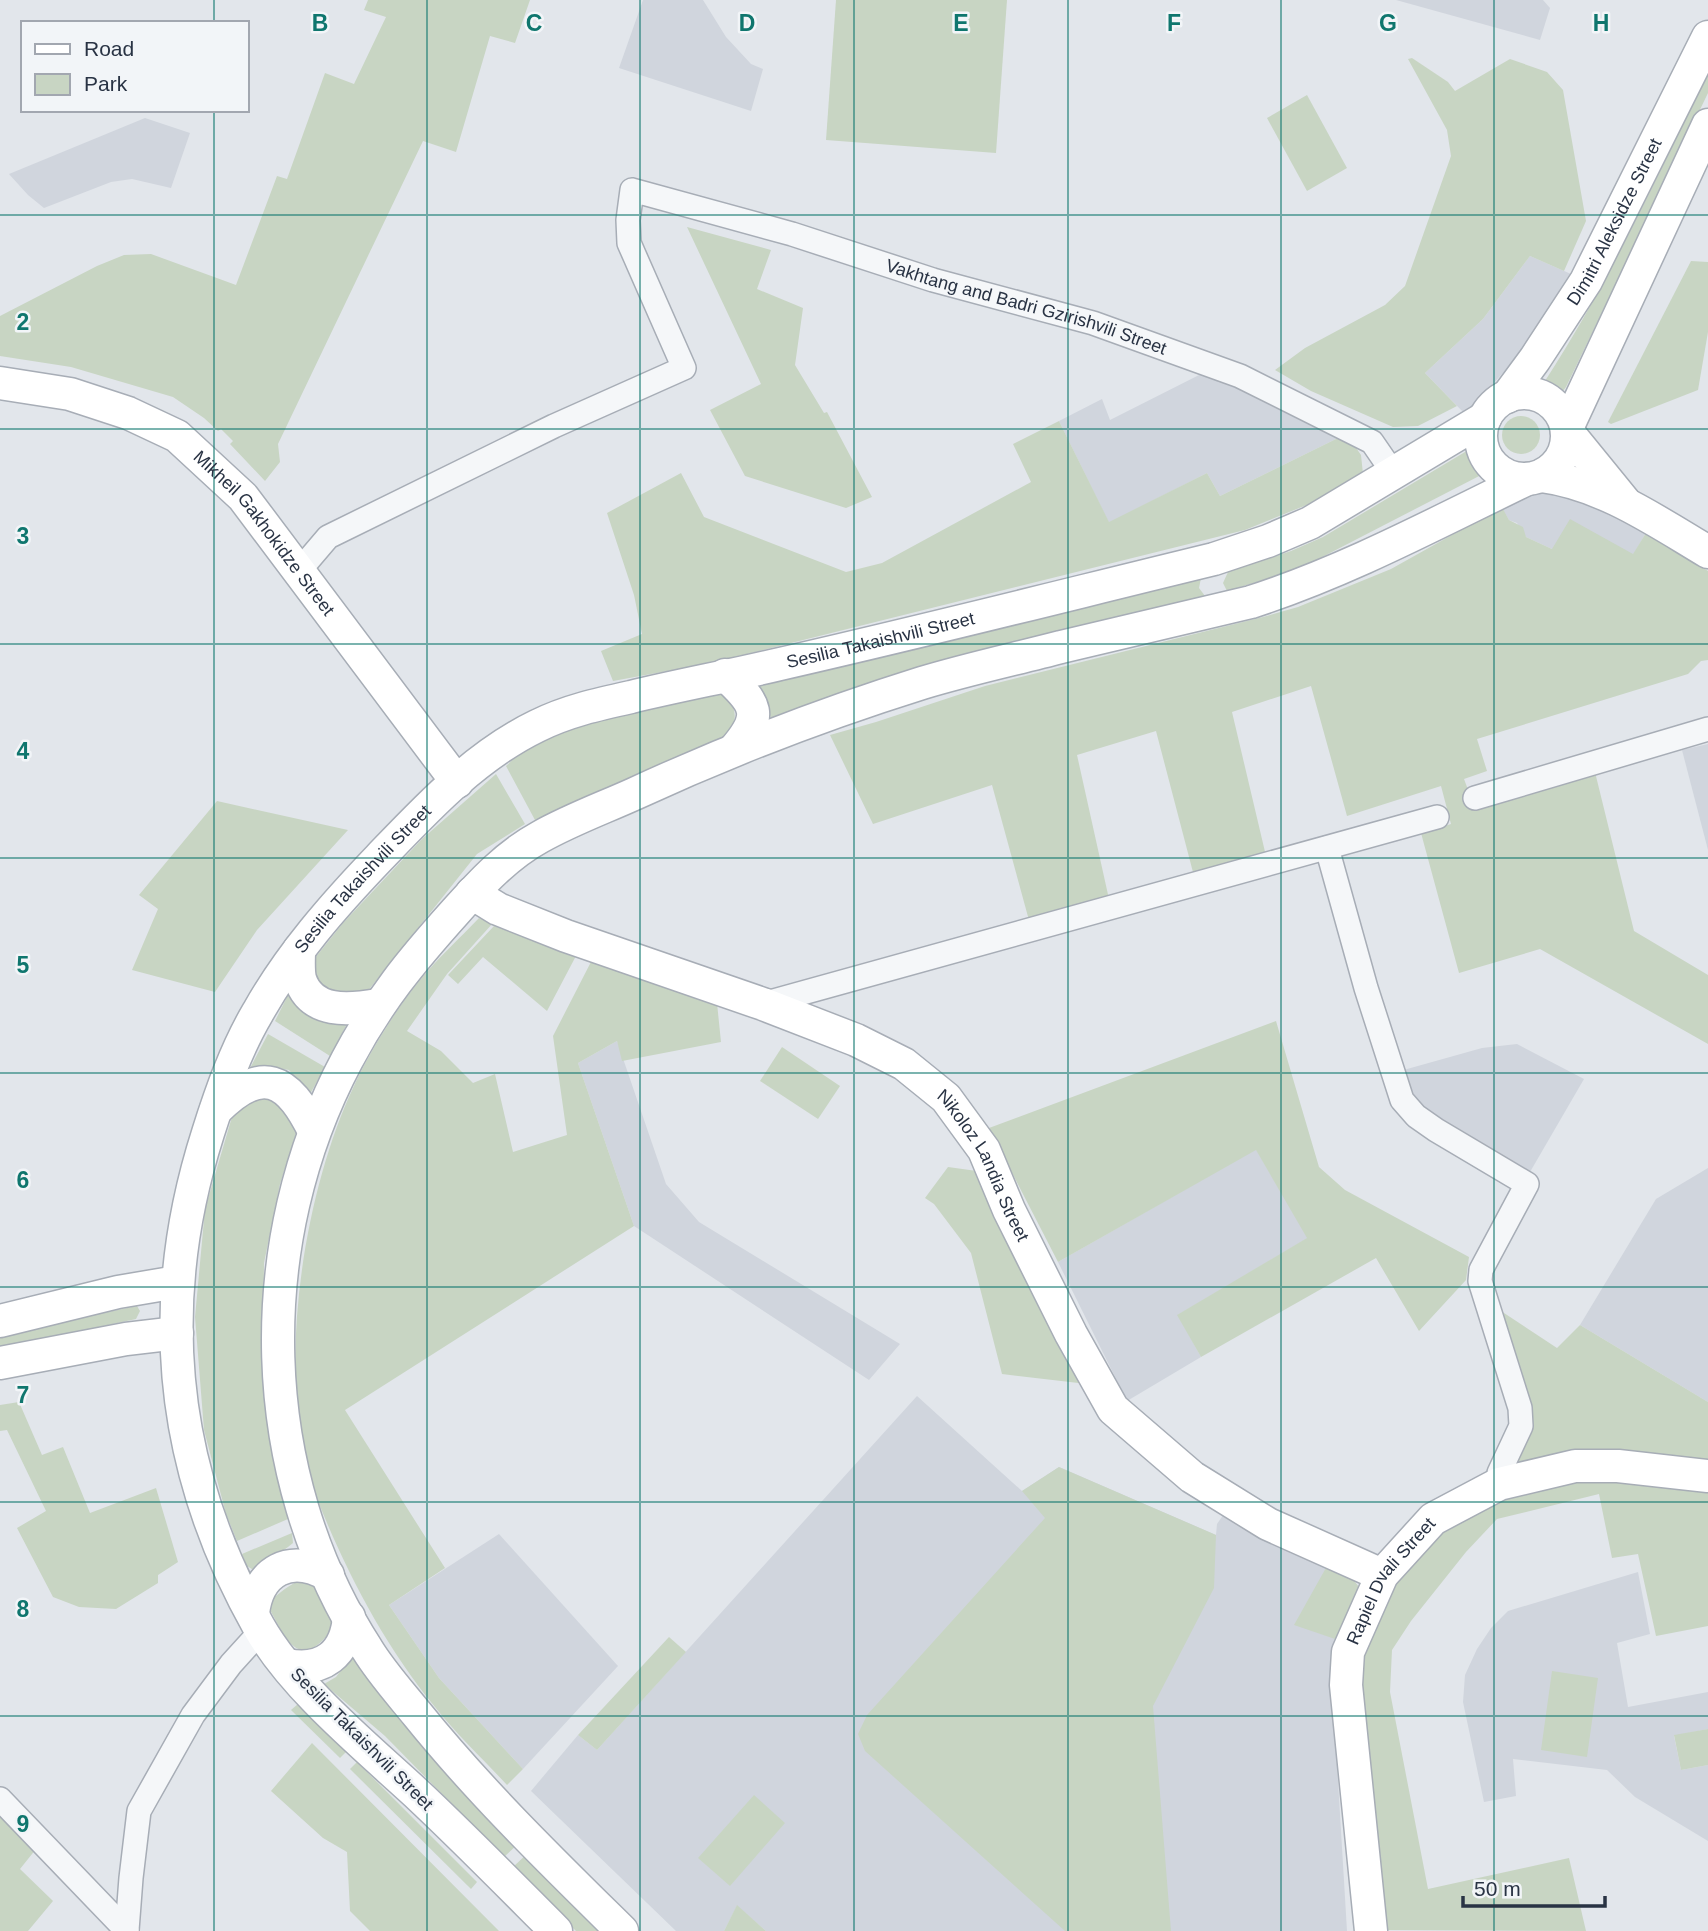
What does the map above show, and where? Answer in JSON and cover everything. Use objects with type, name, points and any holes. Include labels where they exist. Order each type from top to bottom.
[{"type":"main road","name":"Dimitri Aleksidze Street","points":[[1496,407],[1535,359],[1586,281],[1708,37]]},
{"type":"main road","points":[[622,1931],[497,1806],[443,1746],[372,1656],[328,1575],[304,1520],[294,1483],[282,1409],[279,1356],[283,1253],[298,1181],[314,1131],[328,1098],[378,1005],[413,959],[472,893],[510,857],[539,837],[734,750],[923,683],[1226,608],[1291,589],[1335,572],[1553,468],[1562,458],[1567,445],[1567,429],[1708,125]]},
{"type":"main road","name":"Mikheil Gakhokidze Street","points":[[0,383],[70,394],[128,414],[177,436],[243,497],[457,782]]},
{"type":"main road","points":[[1625,502],[1567,429],[1561,413],[1544,398],[1522,393],[1496,407],[1481,443],[1492,465],[1502,473],[1571,482],[1625,502],[1708,552]]},
{"type":"main road","name":"Sesilia Takaishvili Street","points":[[556,1931],[432,1808],[344,1727],[287,1665],[257,1622],[214,1534],[192,1463],[184,1423],[177,1333],[177,1282],[194,1178],[214,1112],[255,1017],[299,950],[367,870],[457,782],[491,753],[514,738],[568,712],[774,666],[1214,559],[1268,541],[1310,523],[1394,474],[1496,407]]},
{"type":"main road","points":[[1214,559],[1210,572],[1211,585],[1226,608]]},
{"type":"main road","points":[[725,675],[746,695],[754,713],[749,733],[734,750]]},
{"type":"main road","name":"Nikoloz Landia Street","points":[[472,893],[498,909],[566,936],[763,1004],[856,1040],[904,1065],[946,1098],[984,1150],[1014,1221],[1113,1409],[1192,1476],[1268,1524],[1382,1575]]},
{"type":"main road","points":[[299,950],[300,977],[306,991],[315,1000],[327,1006],[347,1010],[378,1005]]},
{"type":"main road","points":[[214,1112],[233,1093],[247,1084],[273,1083],[295,1097],[314,1131]]},
{"type":"main road","points":[[0,1321],[118,1292],[177,1282]]},
{"type":"main road","points":[[0,1363],[126,1339],[177,1333]]},
{"type":"main road","name":"Rapiel Dvali Street","points":[[1371,1931],[1346,1685],[1348,1651],[1382,1575],[1433,1519],[1499,1484],[1575,1466],[1618,1466],[1708,1476]]},
{"type":"main road","points":[[257,1622],[255,1596],[266,1578],[281,1568],[296,1565],[315,1568],[328,1575]]},
{"type":"main road","points":[[287,1665],[311,1666],[334,1656],[343,1644],[349,1617]]},
{"type":"street","name":"Vakhtang and Badri Gzirishvili Street","points":[[299,571],[328,537],[554,426],[684,368],[629,243],[628,220],[632,190],[792,234],[933,280],[1093,323],[1240,376],[1372,442],[1394,474]]},
{"type":"street","points":[[1475,798],[1708,729]]},
{"type":"street","points":[[763,1004],[1437,817]]},
{"type":"street","points":[[1327,848],[1366,988],[1402,1100],[1416,1116],[1436,1130],[1527,1184],[1480,1270],[1480,1281],[1520,1408],[1521,1426],[1499,1473],[1499,1484]]},
{"type":"street","points":[[127,1931],[139,1811],[193,1715],[231,1664],[257,1622]]},
{"type":"street","points":[[0,1799],[127,1931]]},
{"type":"shaded area","points":[[643,0],[703,0],[726,37],[751,64],[763,69],[751,111],[619,68]]},
{"type":"shaded area","points":[[1396,0],[1543,0],[1550,8],[1540,40]]},
{"type":"shaded area","points":[[145,118],[190,133],[171,188],[132,179],[111,182],[44,208],[9,174]]},
{"type":"shaded area","points":[[1530,256],[1571,274],[1521,353],[1464,413],[1425,373],[1483,319]]},
{"type":"shaded area","points":[[1209,370],[1340,437],[1220,496],[1207,473],[1109,523],[1059,421],[1102,399],[1110,420]]},
{"type":"shaded area","points":[[1559,488],[1646,533],[1633,555],[1552,549],[1526,537],[1517,523],[1509,520],[1502,508],[1545,489]]},
{"type":"shaded area","points":[[1708,744],[1708,850],[1682,750]]},
{"type":"shaded area","points":[[617,1041],[666,1184],[699,1222],[900,1344],[869,1380],[634,1226],[578,1063]]},
{"type":"shaded area","points":[[1517,1044],[1584,1079],[1530,1172],[1427,1116],[1409,1099],[1400,1071],[1482,1048]]},
{"type":"shaded area","points":[[1256,1149],[1308,1238],[1178,1315],[1201,1357],[1127,1401],[1058,1262]]},
{"type":"shaded area","points":[[1708,1168],[1708,1402],[1580,1325],[1656,1199]]},
{"type":"shaded area","points":[[917,1396],[1022,1491],[1059,1467],[1216,1535],[1217,1524],[1228,1508],[1327,1566],[1338,1640],[1331,1664],[1347,1931],[766,1931],[737,1906],[724,1931],[676,1931],[531,1791],[578,1735],[597,1750]]},
{"type":"shaded area","points":[[499,1534],[618,1666],[523,1769],[439,1678],[389,1605]]},
{"type":"shaded area","points":[[1638,1572],[1650,1634],[1617,1643],[1628,1707],[1708,1692],[1708,1729],[1674,1736],[1681,1770],[1708,1765],[1708,1841],[1635,1797],[1607,1770],[1513,1759],[1516,1796],[1484,1802],[1463,1702],[1465,1675],[1491,1628],[1508,1611]]},
{"type":"green space","points":[[368,0],[530,0],[515,43],[490,36],[456,152],[423,141],[278,444],[280,462],[265,481],[230,444],[233,441],[221,429],[218,431],[173,397],[71,367],[0,356],[0,316],[124,255],[151,254],[236,285],[277,176],[287,179],[325,73],[354,84],[386,17],[364,10]]},
{"type":"green space","points":[[836,0],[1007,0],[996,153],[826,140]]},
{"type":"green space","points":[[1412,58],[1448,82],[1455,91],[1510,59],[1547,72],[1563,90],[1586,221],[1564,271],[1530,256],[1483,319],[1425,373],[1457,406],[1418,426],[1393,427],[1311,391],[1275,370],[1305,348],[1385,305],[1405,286],[1451,156],[1447,130],[1408,59]]},
{"type":"green space","points":[[1708,73],[1708,93],[1566,387],[1563,391],[1551,390],[1545,381],[1611,268]]},
{"type":"green space","points":[[1307,95],[1347,168],[1307,191],[1267,118]]},
{"type":"green space","points":[[687,227],[771,250],[757,289],[803,308],[795,365],[824,413],[827,412],[872,497],[846,508],[745,476],[710,410],[761,384]]},
{"type":"green space","points":[[1691,261],[1708,262],[1708,332],[1698,390],[1611,424],[1608,422]]},
{"type":"green space","points":[[1521,416],[1535,421],[1540,435],[1535,449],[1521,454],[1507,449],[1502,435],[1507,421]]},
{"type":"green space","points":[[1059,421],[1109,522],[1207,473],[1220,496],[1340,437],[1343,429],[1361,455],[1363,474],[1351,487],[1245,530],[711,663],[613,681],[601,651],[642,634],[634,595],[607,513],[681,473],[704,517],[846,572],[882,563],[1031,482],[1013,444]]},
{"type":"green space","points":[[1470,449],[1485,473],[1299,569],[1227,591],[1223,583],[1228,572],[1323,537]]},
{"type":"green space","points":[[1502,507],[1509,520],[1523,527],[1526,537],[1552,549],[1570,519],[1633,554],[1646,533],[1708,571],[1708,660],[1701,661],[1688,674],[1477,739],[1487,771],[1464,779],[1470,795],[1594,768],[1634,931],[1708,975],[1708,1044],[1540,949],[1459,973],[1421,833],[1451,824],[1441,786],[1347,816],[1311,686],[1232,712],[1266,856],[1194,876],[1156,731],[1077,755],[1109,899],[1030,924],[992,785],[873,824],[830,735],[985,686],[1298,607],[1391,569]]},
{"type":"green space","points":[[1201,578],[1199,588],[1205,596],[903,676],[771,720],[767,701],[759,684]]},
{"type":"green space","points":[[719,691],[730,702],[735,714],[733,726],[724,739],[535,820],[506,766],[527,749],[595,721]]},
{"type":"green space","points":[[496,774],[525,824],[477,854],[367,992],[338,995],[325,989],[311,963],[343,923],[422,839]]},
{"type":"green space","points":[[217,801],[348,830],[257,930],[215,992],[132,970],[158,909],[139,895]]},
{"type":"green space","points":[[479,918],[493,923],[447,974],[407,1031],[441,1051],[473,1083],[495,1074],[513,1152],[567,1135],[553,1036],[593,958],[717,1003],[721,1042],[622,1061],[617,1041],[578,1063],[634,1226],[345,1410],[445,1568],[389,1605],[439,1678],[523,1769],[507,1785],[461,1737],[417,1684],[384,1634],[341,1555],[318,1501],[304,1455],[297,1404],[295,1349],[307,1237],[335,1132],[353,1088],[375,1046],[411,991]]},
{"type":"green space","points":[[494,926],[577,954],[547,1011],[483,957],[458,984],[448,975]]},
{"type":"green space","points":[[290,991],[301,1006],[314,1015],[347,1024],[330,1056],[275,1021]]},
{"type":"green space","points":[[1276,1021],[1319,1167],[1345,1190],[1469,1257],[1466,1280],[1419,1331],[1376,1258],[1201,1357],[1177,1315],[1307,1238],[1256,1150],[1058,1262],[989,1128]]},
{"type":"green space","points":[[268,1034],[325,1067],[309,1096],[289,1070],[266,1066],[248,1072]]},
{"type":"green space","points":[[782,1047],[840,1086],[818,1119],[760,1081]]},
{"type":"green space","points":[[266,1097],[286,1110],[297,1130],[280,1184],[264,1263],[263,1368],[268,1432],[288,1519],[237,1541],[226,1514],[204,1430],[195,1317],[205,1209],[234,1110],[249,1100]]},
{"type":"green space","points":[[948,1167],[984,1172],[1087,1384],[1002,1374],[971,1253],[934,1204],[925,1198]]},
{"type":"green space","points":[[137,1306],[140,1311],[136,1319],[0,1348],[0,1334]]},
{"type":"green space","points":[[1501,1311],[1557,1348],[1580,1325],[1708,1402],[1708,1462],[1525,1466],[1515,1463]]},
{"type":"green space","points":[[19,1402],[42,1455],[63,1447],[90,1513],[156,1488],[178,1562],[158,1575],[158,1583],[116,1609],[79,1607],[53,1597],[17,1528],[46,1511],[7,1430],[0,1431],[0,1405]]},
{"type":"green space","points":[[1059,1467],[1216,1535],[1214,1588],[1153,1706],[1171,1931],[1065,1931],[865,1751],[858,1734],[867,1715],[1045,1518],[1022,1491]]},
{"type":"green space","points":[[1565,1478],[1708,1486],[1708,1626],[1656,1636],[1638,1554],[1612,1558],[1599,1494],[1497,1519],[1466,1552],[1411,1621],[1392,1650],[1390,1692],[1428,1889],[1569,1858],[1586,1931],[1384,1930],[1355,1680],[1362,1641],[1394,1584],[1427,1540],[1485,1501]]},
{"type":"green space","points":[[292,1533],[293,1543],[288,1547],[255,1571],[247,1566],[242,1554]]},
{"type":"green space","points":[[1327,1566],[1351,1578],[1361,1591],[1338,1640],[1294,1625]]},
{"type":"green space","points":[[310,1578],[334,1618],[323,1640],[308,1650],[300,1650],[282,1632],[270,1610],[271,1600],[294,1583]]},
{"type":"green space","points":[[669,1637],[686,1652],[597,1750],[578,1735]]},
{"type":"green space","points":[[355,1652],[423,1747],[518,1844],[504,1857],[385,1736],[324,1684],[336,1677]]},
{"type":"green space","points":[[1552,1671],[1598,1678],[1587,1757],[1541,1750]]},
{"type":"green space","points":[[298,1704],[346,1752],[340,1758],[291,1710]]},
{"type":"green space","points":[[1708,1729],[1708,1765],[1681,1770],[1674,1735]]},
{"type":"green space","points":[[312,1743],[499,1931],[370,1931],[350,1911],[347,1852],[323,1838],[271,1791]]},
{"type":"green space","points":[[357,1762],[477,1882],[471,1889],[350,1769]]},
{"type":"green space","points":[[754,1795],[785,1823],[730,1886],[698,1858]]},
{"type":"green space","points":[[0,1816],[36,1849],[20,1869],[53,1901],[28,1931],[0,1931]]},
{"type":"green space","points":[[528,1853],[604,1931],[576,1931],[513,1867]]},
{"type":"green space","points":[[737,1905],[766,1931],[724,1931]]}]
